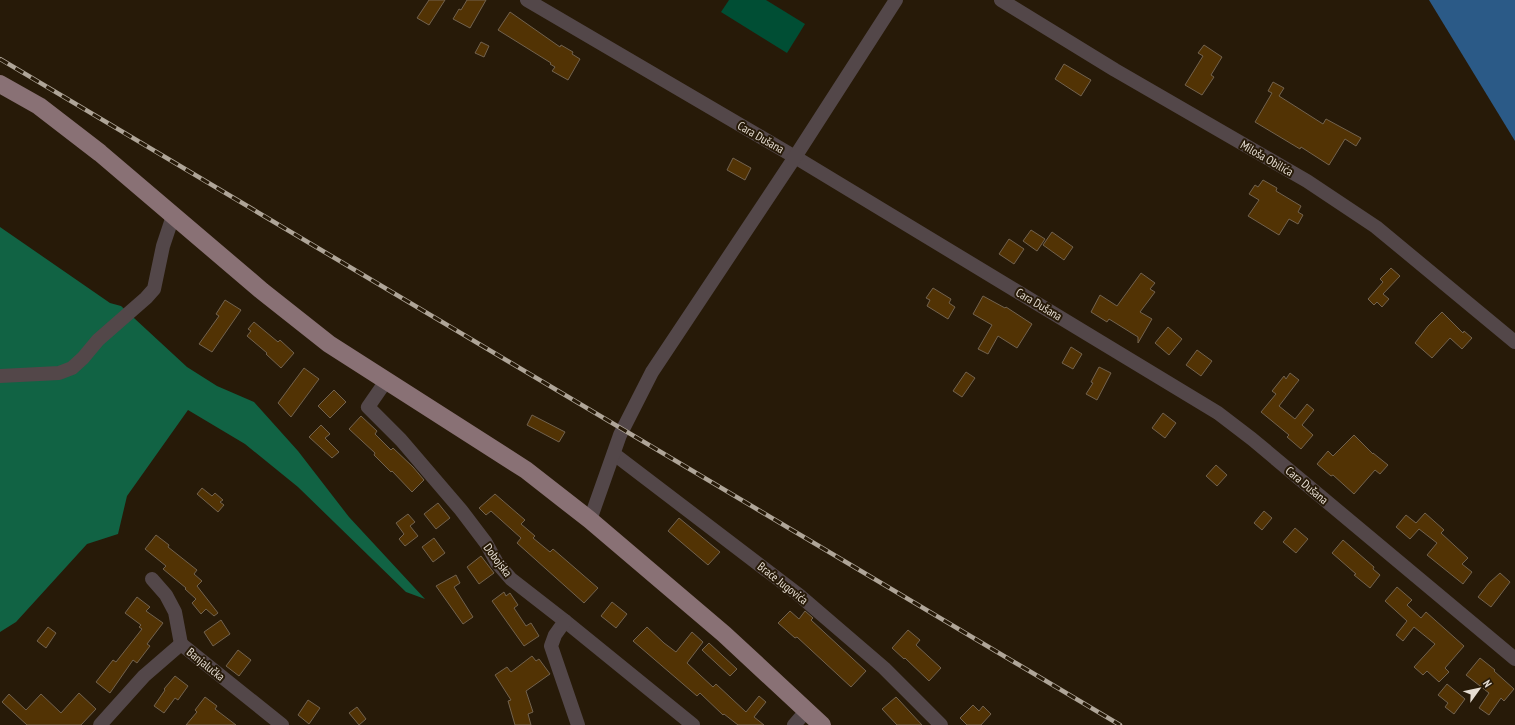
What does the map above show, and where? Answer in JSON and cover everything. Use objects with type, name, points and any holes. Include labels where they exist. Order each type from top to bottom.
[{"type":"main road","points":[[0,84],[39,106],[100,153],[262,291],[329,344],[526,470],[590,520],[724,634],[822,725]]},
{"type":"street","name":"Cara Dušana","points":[[527,0],[795,157],[1218,413],[1252,439],[1515,659]]},
{"type":"street","points":[[590,520],[623,429],[652,372],[795,157],[896,0]]},
{"type":"street","name":"Miloša Obilića","points":[[1001,0],[1115,70],[1314,186],[1376,227],[1515,342]]},
{"type":"street","points":[[0,376],[59,374],[72,368],[83,358],[98,340],[146,298],[154,289],[163,246],[173,216]]},
{"type":"street","name":"Dobojska","points":[[386,381],[368,408],[401,440],[461,510],[511,579],[693,725]]},
{"type":"street","name":"Braće Jugovića","points":[[614,454],[799,595],[884,668],[942,725]]},
{"type":"street","points":[[152,579],[166,595],[175,612],[181,644]]},
{"type":"street","points":[[565,621],[555,635],[551,646],[578,725]]},
{"type":"street","name":"Banjalučka","points":[[100,725],[144,676],[181,644],[282,725]]},
{"type":"street","points":[[794,725],[807,710]]},
{"type":"green space","points":[[729,0],[766,0],[805,24],[787,53],[721,12]]},
{"type":"green space","points":[[0,227],[110,303],[121,306],[187,367],[217,386],[254,402],[298,451],[349,517],[425,599],[406,592],[298,487],[245,444],[188,410],[127,496],[118,534],[87,544],[16,622],[0,632]]},
{"type":"water","points":[[1429,0],[1515,0],[1515,141]]},
{"type":"building","points":[[429,0],[445,0],[429,25],[417,18]]},
{"type":"building","points":[[467,0],[486,0],[470,28],[453,19]]},
{"type":"building","points":[[510,12],[560,47],[561,45],[573,52],[572,54],[580,59],[568,80],[552,71],[555,67],[550,64],[551,63],[498,30]]},
{"type":"building","points":[[481,42],[489,46],[484,57],[475,53]]},
{"type":"building","points":[[1204,45],[1222,57],[1211,75],[1214,77],[1202,95],[1185,85],[1203,56],[1198,53]]},
{"type":"building","points":[[1064,64],[1091,80],[1081,96],[1055,79]]},
{"type":"building","points":[[1273,82],[1284,88],[1279,96],[1323,124],[1326,119],[1361,138],[1356,146],[1345,139],[1329,165],[1301,147],[1300,149],[1255,122],[1272,93],[1268,91]]},
{"type":"building","points":[[733,158],[751,168],[745,180],[727,170]]},
{"type":"building","points":[[1263,180],[1277,188],[1276,191],[1301,206],[1298,212],[1303,215],[1298,224],[1289,219],[1279,235],[1248,216],[1259,200],[1249,194],[1255,185],[1258,187]]},
{"type":"building","points":[[1031,230],[1045,239],[1037,251],[1023,241]]},
{"type":"building","points":[[1052,232],[1073,247],[1064,260],[1043,245]]},
{"type":"building","points":[[1009,239],[1024,249],[1014,264],[999,254]]},
{"type":"building","points":[[1391,268],[1400,276],[1383,294],[1389,299],[1382,307],[1377,302],[1374,305],[1368,299],[1383,282],[1380,279]]},
{"type":"building","points":[[1141,273],[1155,283],[1150,289],[1155,292],[1140,312],[1152,319],[1138,343],[1138,337],[1109,319],[1107,322],[1091,312],[1100,295],[1117,306]]},
{"type":"building","points":[[933,288],[951,299],[949,303],[955,307],[948,319],[927,306],[930,300],[926,298]]},
{"type":"building","points":[[983,296],[1005,308],[1006,307],[1032,324],[1017,348],[998,336],[988,354],[978,349],[992,325],[973,314]]},
{"type":"building","points":[[225,300],[241,310],[212,352],[199,344],[219,316],[216,314]]},
{"type":"building","points":[[1442,312],[1463,333],[1464,331],[1472,338],[1462,349],[1450,338],[1432,358],[1415,343],[1428,326]]},
{"type":"building","points":[[254,322],[278,342],[280,340],[294,353],[281,368],[266,354],[267,353],[247,336],[251,331],[248,329]]},
{"type":"building","points":[[1168,327],[1182,339],[1169,355],[1155,343]]},
{"type":"building","points":[[1071,347],[1082,354],[1073,369],[1062,363]]},
{"type":"building","points":[[1197,350],[1212,361],[1201,376],[1186,365]]},
{"type":"building","points":[[1099,367],[1111,373],[1097,400],[1086,394],[1093,383],[1091,382]]},
{"type":"building","points":[[304,368],[319,379],[291,417],[278,403]]},
{"type":"building","points":[[966,372],[975,378],[962,397],[953,391]]},
{"type":"building","points":[[1290,373],[1299,380],[1279,406],[1295,419],[1307,404],[1314,410],[1302,425],[1313,435],[1301,449],[1287,437],[1289,435],[1261,412],[1276,394],[1272,391],[1284,376],[1286,379]]},
{"type":"building","points":[[334,390],[346,402],[330,418],[318,406]]},
{"type":"building","points":[[1163,413],[1176,423],[1165,438],[1152,428]]},
{"type":"building","points":[[532,415],[565,432],[559,442],[527,425]]},
{"type":"building","points":[[361,416],[377,431],[375,434],[391,450],[393,448],[424,480],[412,492],[374,455],[375,453],[349,429]]},
{"type":"building","points":[[321,425],[330,434],[325,438],[339,452],[332,458],[309,437]]},
{"type":"building","points":[[1354,435],[1373,454],[1388,465],[1380,474],[1375,470],[1354,494],[1333,475],[1331,476],[1317,464],[1328,451],[1333,456]]},
{"type":"building","points":[[1216,465],[1227,475],[1217,486],[1206,476]]},
{"type":"building","points":[[202,488],[212,496],[215,493],[223,500],[220,502],[224,505],[218,512],[197,494]]},
{"type":"building","points":[[495,494],[525,520],[521,524],[535,536],[533,538],[550,552],[553,549],[598,588],[584,603],[517,543],[521,538],[491,511],[486,515],[479,508]]},
{"type":"building","points":[[438,503],[450,518],[436,529],[424,514]]},
{"type":"building","points":[[1264,511],[1272,518],[1262,530],[1254,523]]},
{"type":"building","points":[[1425,513],[1444,530],[1441,533],[1468,558],[1462,564],[1472,572],[1463,584],[1427,555],[1437,543],[1419,529],[1410,539],[1396,527],[1406,515],[1416,523]]},
{"type":"building","points":[[408,514],[415,522],[410,526],[418,536],[405,546],[399,539],[404,534],[396,523]]},
{"type":"building","points":[[679,518],[720,552],[708,565],[668,531]]},
{"type":"building","points":[[1295,528],[1308,539],[1296,553],[1283,542]]},
{"type":"building","points":[[156,535],[169,545],[168,547],[197,570],[194,574],[202,581],[197,586],[218,613],[214,616],[206,609],[201,614],[192,603],[196,599],[185,589],[186,588],[163,569],[166,566],[145,549]]},
{"type":"building","points":[[434,538],[445,553],[433,562],[422,547]]},
{"type":"building","points":[[1343,540],[1374,567],[1373,569],[1380,575],[1370,588],[1354,575],[1356,574],[1332,553]]},
{"type":"building","points":[[481,556],[494,573],[479,584],[467,567]]},
{"type":"building","points":[[1500,573],[1510,582],[1491,607],[1478,597],[1489,583]]},
{"type":"building","points":[[456,575],[460,583],[454,587],[473,617],[463,624],[436,586]]},
{"type":"building","points":[[1397,587],[1412,600],[1407,605],[1421,618],[1426,612],[1464,646],[1445,668],[1449,672],[1439,682],[1427,671],[1423,675],[1414,667],[1435,644],[1414,627],[1403,641],[1396,635],[1407,621],[1385,601]]},
{"type":"building","points":[[504,592],[506,596],[510,593],[518,605],[514,608],[526,626],[531,623],[539,636],[524,646],[492,601]]},
{"type":"building","points":[[137,597],[150,607],[146,611],[163,623],[147,644],[150,646],[137,663],[133,660],[110,693],[96,682],[113,660],[116,662],[142,629],[139,627],[141,625],[125,613]]},
{"type":"building","points":[[612,602],[627,614],[616,628],[601,616]]},
{"type":"building","points":[[790,611],[799,619],[805,611],[813,618],[811,620],[866,671],[851,687],[797,637],[795,638],[778,623]]},
{"type":"building","points":[[221,620],[230,634],[213,646],[204,632]]},
{"type":"building","points":[[48,627],[56,633],[46,648],[37,641]]},
{"type":"building","points":[[647,627],[676,652],[692,632],[703,642],[687,663],[713,687],[716,684],[746,712],[759,696],[766,702],[754,717],[764,725],[738,725],[724,714],[723,715],[700,693],[697,696],[633,641]]},
{"type":"building","points":[[908,630],[920,640],[916,645],[941,668],[929,681],[892,648]]},
{"type":"building","points":[[709,643],[737,669],[730,676],[702,650]]},
{"type":"building","points":[[238,650],[251,660],[239,676],[226,666]]},
{"type":"building","points":[[532,656],[536,661],[539,659],[550,674],[526,691],[533,712],[528,714],[531,725],[515,725],[508,701],[511,700],[495,675],[507,667],[511,672]]},
{"type":"building","points":[[1480,658],[1495,670],[1494,671],[1514,689],[1504,701],[1501,698],[1489,715],[1479,708],[1489,693],[1466,675]]},
{"type":"building","points":[[175,676],[188,686],[178,700],[175,698],[164,713],[154,706],[165,690],[164,689]]},
{"type":"building","points":[[1447,684],[1465,699],[1454,714],[1445,707],[1448,703],[1438,695]]},
{"type":"building","points":[[79,693],[96,709],[81,725],[27,725],[2,702],[9,694],[26,710],[41,694],[61,713]]},
{"type":"building","points":[[205,697],[217,706],[215,709],[236,725],[186,725],[197,712],[195,710]]},
{"type":"building","points":[[896,697],[922,725],[897,725],[882,709]]},
{"type":"building","points":[[308,700],[320,708],[309,724],[298,715]]},
{"type":"building","points":[[973,705],[979,711],[983,706],[991,714],[981,725],[967,725],[960,718]]},
{"type":"building","points":[[357,707],[366,719],[359,725],[349,713]]},
{"type":"railway","points":[[0,59],[1120,725]]}]
